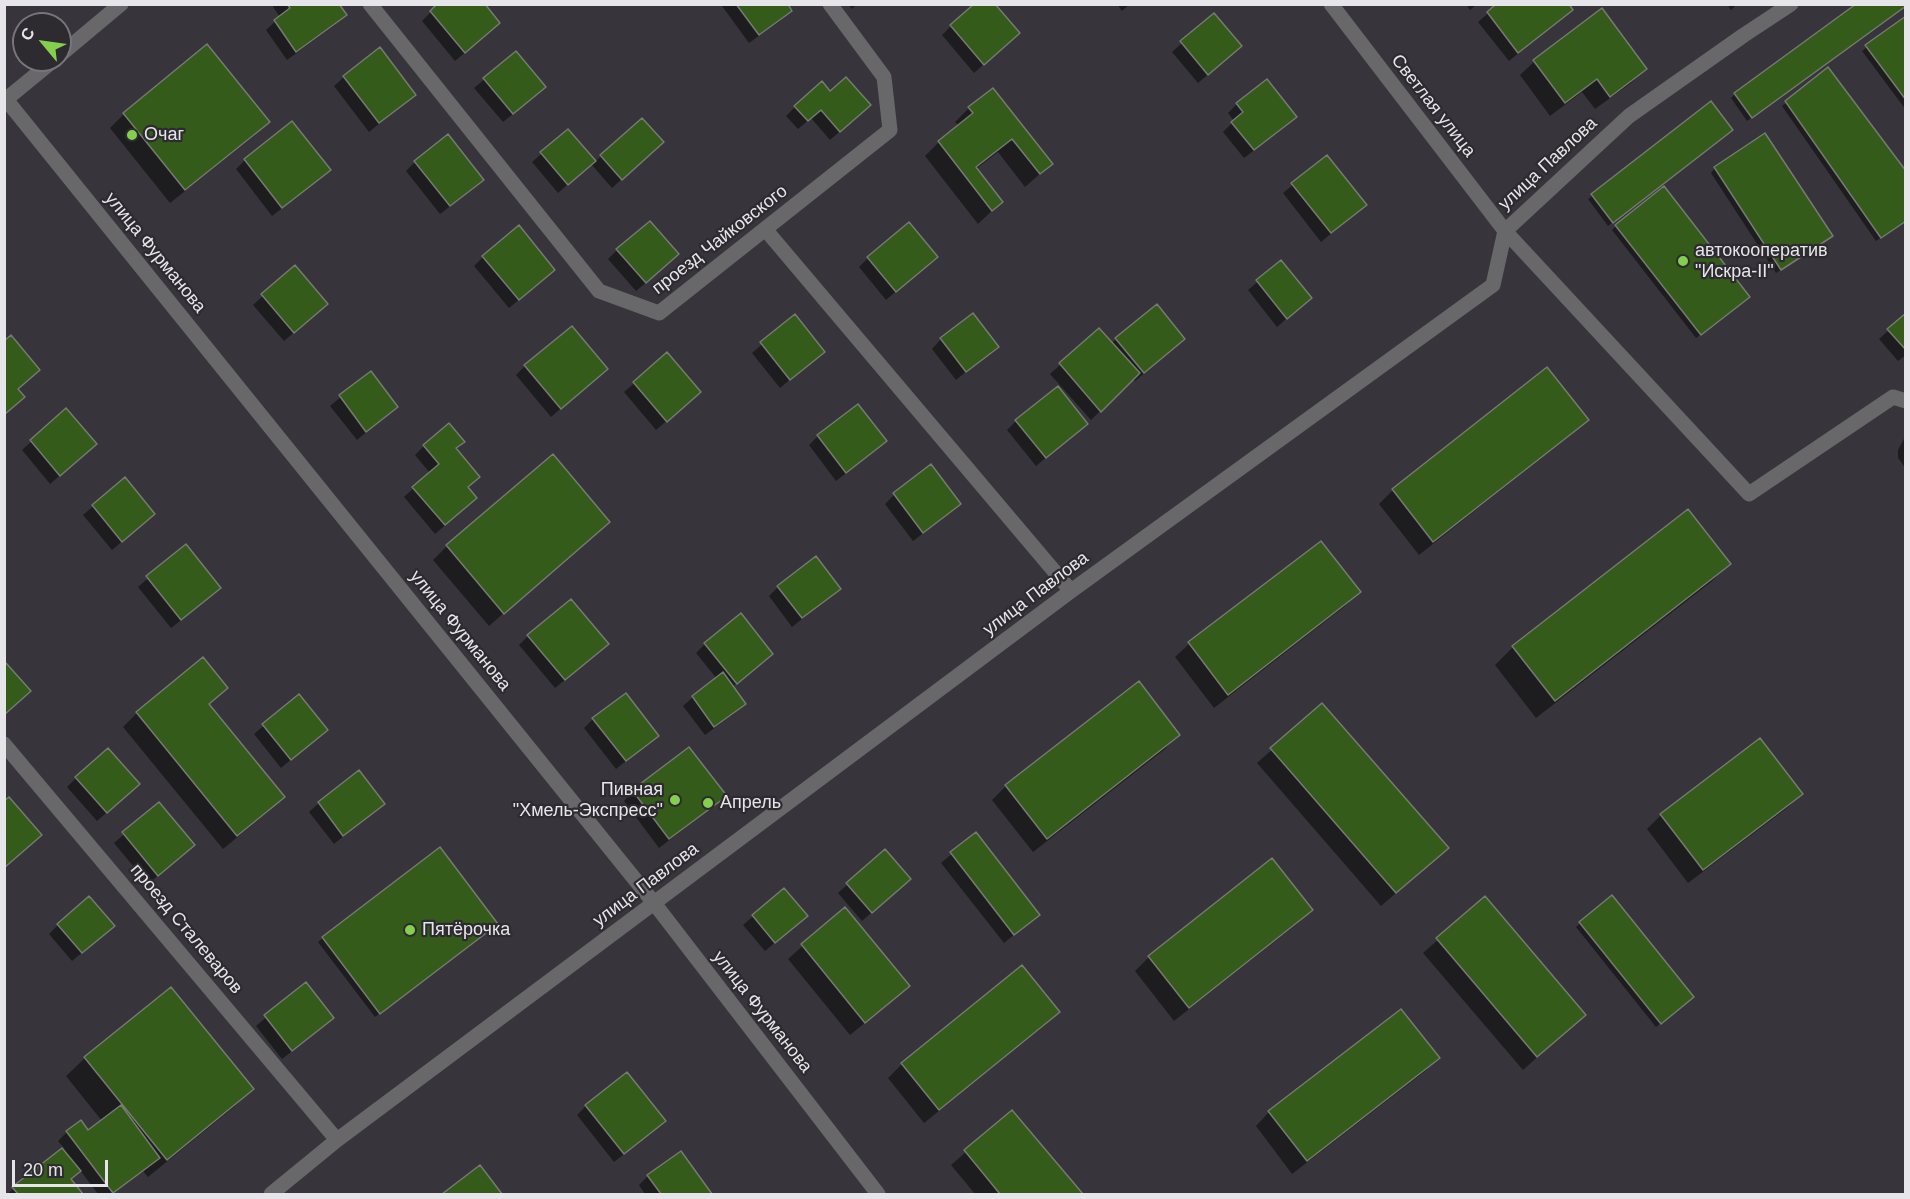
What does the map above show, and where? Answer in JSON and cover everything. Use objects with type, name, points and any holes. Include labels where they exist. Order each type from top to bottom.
[{"type":"street","points":[[72,45],[121,4]]},
{"type":"street","name":"проезд Чайковского","points":[[370,4],[599,291],[659,313],[890,130],[884,77],[830,4]]},
{"type":"street","name":"Светлая улица","points":[[1331,4],[1505,231],[1749,494],[1893,397],[1905,401]]},
{"type":"street","name":"улица Павлова","points":[[271,1194],[337,1140],[1071,591],[1493,285],[1505,231],[1629,116],[1791,4]]},
{"type":"street","points":[[5,99],[39,72]]},
{"type":"street","name":"улица Фурманова","points":[[5,99],[654,903],[878,1194]]},
{"type":"street","points":[[765,229],[1071,591]]},
{"type":"street","name":"проезд Сталеваров","points":[[4,744],[337,1140]]},
{"type":"building","points":[[287,4],[339,4],[347,15],[296,52],[274,20],[290,8]]},
{"type":"building","points":[[437,4],[485,4],[500,23],[465,53],[430,11]]},
{"type":"building","points":[[736,4],[788,4],[792,11],[759,35]]},
{"type":"building","points":[[974,4],[995,4],[1020,33],[984,65],[950,25]]},
{"type":"building","points":[[1496,4],[1569,4],[1573,10],[1518,53],[1487,12]]},
{"type":"building","points":[[1856,4],[1906,4],[1906,6],[1752,118],[1734,93]]},
{"type":"building","points":[[1602,8],[1647,69],[1610,97],[1597,79],[1565,103],[1533,60]]},
{"type":"building","points":[[1214,13],[1242,46],[1208,75],[1180,41]]},
{"type":"building","points":[[1906,16],[1906,100],[1865,45]]},
{"type":"building","points":[[207,44],[270,122],[185,190],[123,113]]},
{"type":"building","points":[[380,47],[416,95],[379,123],[343,76]]},
{"type":"building","points":[[516,51],[546,87],[513,114],[483,78]]},
{"type":"building","points":[[1828,67],[1906,171],[1906,221],[1881,238],[1785,101]]},
{"type":"building","points":[[846,77],[871,105],[840,132],[821,110],[808,121],[794,106],[822,81],[830,91]]},
{"type":"building","points":[[1267,79],[1297,117],[1254,150],[1231,122],[1243,112],[1236,103]]},
{"type":"building","points":[[993,88],[1053,164],[1040,174],[1012,139],[976,167],[1003,202],[992,211],[938,141],[973,113],[968,107]]},
{"type":"building","points":[[1711,101],[1733,130],[1613,223],[1591,194]]},
{"type":"building","points":[[642,118],[664,142],[622,180],[600,155]]},
{"type":"building","points":[[292,121],[331,170],[282,208],[244,159]]},
{"type":"building","points":[[568,129],[596,161],[568,185],[540,152]]},
{"type":"building","points":[[1765,133],[1833,236],[1781,270],[1714,167]]},
{"type":"building","points":[[448,134],[484,180],[450,206],[414,161]]},
{"type":"building","points":[[1327,155],[1367,205],[1331,233],[1291,183]]},
{"type":"building","name":"автокооператив \"Искра-II\"","points":[[1664,186],[1750,297],[1701,335],[1615,225]]},
{"type":"building","points":[[650,221],[679,254],[646,283],[616,249]]},
{"type":"building","points":[[909,222],[938,257],[896,292],[867,257]]},
{"type":"building","points":[[519,225],[555,270],[519,300],[482,256]]},
{"type":"building","points":[[1281,260],[1312,298],[1287,319],[1256,280]]},
{"type":"building","points":[[295,265],[328,304],[294,333],[261,294]]},
{"type":"building","points":[[1157,304],[1185,339],[1144,373],[1115,338]]},
{"type":"building","points":[[973,313],[999,347],[966,372],[940,338]]},
{"type":"building","points":[[1906,313],[1906,350],[1887,329]]},
{"type":"building","points":[[795,314],[825,352],[790,380],[760,342]]},
{"type":"building","points":[[572,326],[608,369],[561,409],[524,365]]},
{"type":"building","points":[[1099,328],[1140,373],[1101,412],[1059,363]]},
{"type":"building","points":[[11,335],[40,370],[18,389],[25,397],[5,414],[4,341]]},
{"type":"building","points":[[667,352],[701,392],[667,422],[633,382]]},
{"type":"building","points":[[1547,367],[1589,420],[1433,542],[1392,489]]},
{"type":"building","points":[[371,371],[398,407],[366,432],[339,395]]},
{"type":"building","points":[[1058,386],[1088,424],[1046,458],[1015,420]]},
{"type":"building","points":[[858,404],[887,441],[846,473],[817,435]]},
{"type":"building","points":[[66,408],[97,444],[60,476],[30,440]]},
{"type":"building","points":[[449,423],[465,442],[456,448],[480,477],[468,487],[477,498],[445,525],[412,487],[439,464],[423,445]]},
{"type":"building","points":[[553,454],[610,522],[504,614],[446,545]]},
{"type":"building","points":[[931,464],[961,504],[923,533],[893,493]]},
{"type":"building","points":[[125,477],[155,514],[122,542],[92,505]]},
{"type":"building","points":[[1688,509],[1731,564],[1555,701],[1512,646]]},
{"type":"building","points":[[1321,541],[1361,592],[1228,695],[1188,642]]},
{"type":"building","points":[[186,544],[221,588],[181,620],[146,576]]},
{"type":"building","points":[[816,556],[841,589],[802,618],[777,586]]},
{"type":"building","points":[[571,599],[609,644],[565,680],[527,635]]},
{"type":"building","points":[[741,613],[773,654],[737,684],[704,643]]},
{"type":"building","points":[[203,657],[228,688],[209,704],[285,797],[237,836],[136,712]]},
{"type":"building","points":[[6,663],[31,691],[4,715],[4,664]]},
{"type":"building","points":[[723,672],[746,704],[714,727],[692,696]]},
{"type":"building","points":[[1139,681],[1180,735],[1047,839],[1005,785]]},
{"type":"building","points":[[626,693],[659,736],[626,761],[592,718]]},
{"type":"building","points":[[299,694],[328,730],[291,760],[262,724]]},
{"type":"building","points":[[1322,703],[1449,848],[1396,893],[1270,748]]},
{"type":"building","points":[[1760,738],[1803,794],[1703,870],[1660,814]]},
{"type":"building","points":[[689,747],[727,796],[669,839],[632,790]]},
{"type":"building","points":[[108,748],[140,784],[107,813],[75,777]]},
{"type":"building","points":[[359,770],[385,804],[343,836],[318,802]]},
{"type":"building","points":[[9,797],[42,835],[4,868],[4,801]]},
{"type":"building","points":[[159,802],[195,845],[158,876],[122,832]]},
{"type":"building","points":[[976,832],[1040,915],[1014,935],[950,852]]},
{"type":"building","name":"Пятёрочка","points":[[440,847],[498,924],[380,1014],[322,937]]},
{"type":"building","points":[[885,849],[911,879],[872,913],[846,883]]},
{"type":"building","points":[[1272,858],[1313,910],[1189,1008],[1148,956]]},
{"type":"building","points":[[784,888],[808,916],[775,943],[752,915]]},
{"type":"building","points":[[1612,895],[1694,997],[1661,1024],[1579,922]]},
{"type":"building","points":[[89,896],[115,926],[82,953],[57,924]]},
{"type":"building","points":[[1485,896],[1586,1015],[1537,1057],[1436,938]]},
{"type":"building","points":[[845,907],[910,986],[865,1023],[801,944]]},
{"type":"building","points":[[1022,965],[1060,1012],[939,1110],[901,1063]]},
{"type":"building","points":[[306,982],[334,1018],[292,1051],[264,1015]]},
{"type":"building","points":[[171,987],[254,1089],[167,1160],[84,1057]]},
{"type":"building","points":[[1401,1009],[1440,1058],[1307,1161],[1268,1111]]},
{"type":"building","points":[[627,1072],[666,1121],[624,1154],[585,1105]]},
{"type":"building","points":[[121,1105],[160,1158],[113,1193],[66,1131],[81,1120],[88,1130]]},
{"type":"building","points":[[1012,1110],[1083,1194],[1000,1194],[964,1150]]},
{"type":"building","points":[[62,1148],[81,1171],[71,1179],[83,1194],[18,1194],[12,1187]]},
{"type":"building","points":[[681,1151],[712,1194],[661,1194],[647,1175]]},
{"type":"building","points":[[480,1165],[502,1194],[442,1194]]},
{"type":"place","name":"Очаг","points":[[132,135]]},
{"type":"place","name":"автокооператив \"Искра-II\"","points":[[1683,261]]},
{"type":"place","name":"Пивная \"Хмель-Экспресс\"","points":[[675,800]]},
{"type":"place","name":"Апрель","points":[[708,803]]},
{"type":"place","name":"Пятёрочка","points":[[410,930]]}]
